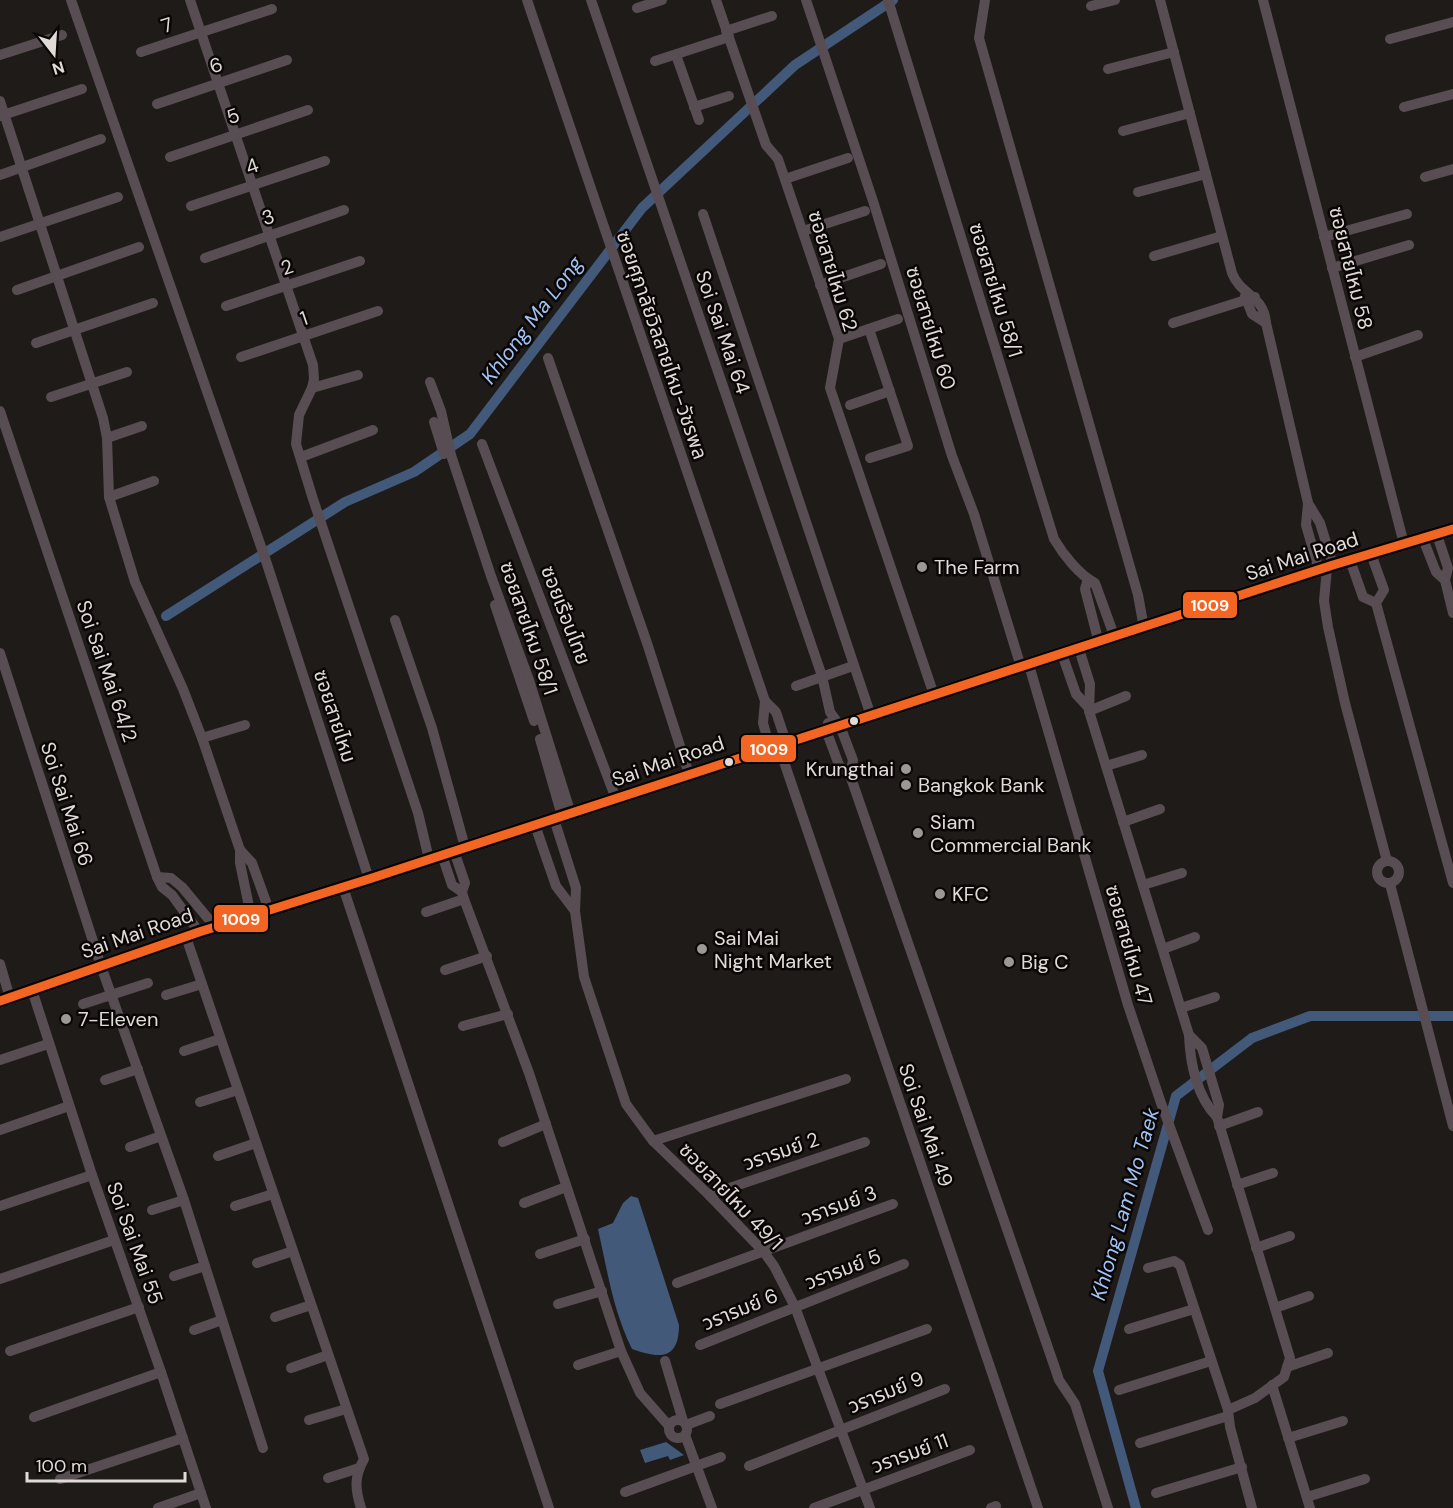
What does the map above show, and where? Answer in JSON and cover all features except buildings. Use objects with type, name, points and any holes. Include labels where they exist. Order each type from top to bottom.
[{"type":"main road","name":"Sai Mai Road","points":[[5,999],[200,932],[689,774],[779,748],[934,695],[1350,560],[1453,529]]},
{"type":"street","name":"ซอยสายไหม","points":[[70,0],[267,564],[369,879]]},
{"type":"street","points":[[190,0],[313,365],[312,388],[300,415],[297,444],[313,499],[418,813],[448,853],[465,883],[463,895],[508,1014],[621,1351],[640,1393],[669,1426],[669,1433],[675,1438],[685,1427],[710,1416]]},
{"type":"street","name":"ซอยศุภาลัยวิลสายไหม-วัชรพล","points":[[527,0],[765,701]]},
{"type":"street","name":"Soi Sai Mai 64","points":[[591,0],[822,676],[833,728]]},
{"type":"street","points":[[637,8],[662,0]]},
{"type":"street","name":"ซอยสายไหม 62","points":[[716,0],[766,145],[778,159],[839,339],[830,388],[934,695]]},
{"type":"street","name":"ซอยสายไหม 60","points":[[806,0],[824,60],[873,201],[952,456],[974,514],[1024,666]]},
{"type":"street","name":"ซอยสายไหม 58/1","points":[[888,0],[1050,528],[1058,546],[1088,579],[1095,583],[1115,638]]},
{"type":"street","points":[[985,0],[979,38],[1137,595],[1144,628]]},
{"type":"street","points":[[1092,6],[1114,0]]},
{"type":"street","points":[[1160,0],[1234,277],[1248,297],[1263,308],[1308,503],[1320,523],[1326,568],[1324,601],[1328,627],[1345,703],[1387,861],[1397,866],[1400,873],[1390,884],[1453,1126]]},
{"type":"street","name":"ซอยสายไหม 58","points":[[1263,0],[1404,544]]},
{"type":"street","name":"7","points":[[141,52],[272,9]]},
{"type":"street","points":[[655,61],[676,55],[772,16]]},
{"type":"street","points":[[1390,39],[1453,22]]},
{"type":"street","points":[[0,56],[62,34]]},
{"type":"street","points":[[1108,69],[1174,52]]},
{"type":"street","points":[[676,55],[699,120]]},
{"type":"street","name":"6","points":[[157,104],[286,60]]},
{"type":"street","points":[[2,115],[82,89]]},
{"type":"street","points":[[1404,107],[1453,94]]},
{"type":"street","points":[[694,107],[729,96]]},
{"type":"street","points":[[0,101],[2,115],[41,224],[92,384],[107,438],[110,497],[135,582],[183,689],[202,738],[240,850],[240,862],[251,916]]},
{"type":"street","name":"5","points":[[170,157],[308,110]]},
{"type":"street","points":[[1123,131],[1190,113]]},
{"type":"street","points":[[0,175],[101,139]]},
{"type":"street","points":[[785,179],[848,158]]},
{"type":"street","name":"4","points":[[191,206],[325,161]]},
{"type":"street","points":[[1425,177],[1453,170]]},
{"type":"street","points":[[1137,192],[1206,174]]},
{"type":"street","points":[[0,237],[118,197]]},
{"type":"street","name":"3","points":[[205,258],[344,210]]},
{"type":"street","points":[[803,231],[865,212]]},
{"type":"street","name":"Soi Sai Mai 64","points":[[704,214],[871,716]]},
{"type":"street","points":[[1324,237],[1407,214]]},
{"type":"street","points":[[1154,256],[1222,236]]},
{"type":"street","points":[[1332,268],[1409,245]]},
{"type":"street","points":[[17,290],[140,247]]},
{"type":"street","name":"2","points":[[226,306],[360,261]]},
{"type":"street","points":[[820,285],[881,264]]},
{"type":"street","points":[[1173,323],[1248,297]]},
{"type":"street","points":[[36,343],[153,303]]},
{"type":"street","name":"1","points":[[241,357],[378,311]]},
{"type":"street","points":[[839,339],[898,319]]},
{"type":"street","points":[[869,329],[908,446],[870,458]]},
{"type":"street","points":[[1355,357],[1418,335]]},
{"type":"street","points":[[548,358],[615,549],[689,774]]},
{"type":"street","points":[[51,397],[127,372]]},
{"type":"street","points":[[312,388],[358,375]]},
{"type":"street","name":"ซอยสายไหม 58/1","points":[[430,382],[439,427],[448,456],[529,680],[563,816]]},
{"type":"street","points":[[850,405],[890,391]]},
{"type":"street","name":"Soi Sai Mai 64/2","points":[[0,411],[158,877],[162,887],[172,895],[200,932]]},
{"type":"street","points":[[107,438],[142,426]]},
{"type":"street","points":[[301,457],[373,430]]},
{"type":"street","name":"ซอยเรือนไทย","points":[[482,444],[616,799]]},
{"type":"street","points":[[110,497],[154,481]]},
{"type":"street","points":[[1430,537],[1448,568],[1445,580],[1452,606]]},
{"type":"street","points":[[1371,554],[1384,590],[1376,603],[1453,883]]},
{"type":"street","points":[[1350,560],[1364,597],[1376,603]]},
{"type":"street","points":[[1088,579],[1085,589],[1099,643]]},
{"type":"street","points":[[395,620],[432,728],[448,853]]},
{"type":"street","points":[[1079,649],[1090,684],[1089,709]]},
{"type":"street","name":"Soi Sai Mai 66","points":[[0,653],[100,966],[184,1200],[263,1448]]},
{"type":"street","points":[[1062,654],[1076,694],[1089,709],[1189,1035],[1190,1053],[1202,1099],[1218,1122],[1290,1358],[1284,1377],[1255,1398],[1228,1413],[1140,1443]]},
{"type":"street","name":"ซอยสายไหม 47","points":[[1024,666],[1128,1005],[1173,1137],[1208,1230]]},
{"type":"street","points":[[796,686],[849,667]]},
{"type":"street","points":[[1089,709],[1126,696]]},
{"type":"street","points":[[765,701],[776,712],[779,748]]},
{"type":"street","points":[[765,701],[763,723],[779,748]]},
{"type":"street","points":[[202,738],[244,725]]},
{"type":"street","points":[[833,728],[853,760],[850,775],[1059,1380],[1076,1404],[1108,1508]]},
{"type":"street","name":"Soi Sai Mai 49","points":[[779,748],[1038,1508]]},
{"type":"street","points":[[1106,766],[1142,755]]},
{"type":"street","points":[[1123,822],[1160,809]]},
{"type":"street","name":"ซอยสายไหม 49/1","points":[[563,816],[569,866],[576,888],[575,911],[584,977],[627,1104],[653,1141],[764,1251],[774,1266],[795,1307],[870,1508]]},
{"type":"street","name":"ซอยสายไหม 49/1","points":[[535,825],[556,886],[575,911]]},
{"type":"street","points":[[240,850],[252,863],[270,910]]},
{"type":"street","points":[[552,872],[569,866]]},
{"type":"street","points":[[1143,885],[1182,873]]},
{"type":"street","points":[[158,877],[171,878],[182,887],[216,928]]},
{"type":"street","points":[[343,887],[549,1508]]},
{"type":"street","points":[[426,912],[463,895]]},
{"type":"street","points":[[186,937],[364,1459],[359,1468],[355,1487],[361,1508]]},
{"type":"street","points":[[1163,949],[1196,937]]},
{"type":"street","points":[[445,970],[487,956]]},
{"type":"street","points":[[0,964],[5,999]]},
{"type":"street","points":[[83,1004],[148,983]]},
{"type":"street","points":[[166,995],[202,984]]},
{"type":"street","name":"Soi Sai Mai 55","points":[[32,990],[92,1175],[206,1508]]},
{"type":"street","points":[[1181,1008],[1215,997]]},
{"type":"street","points":[[463,1026],[508,1014]]},
{"type":"street","points":[[1189,1035],[1202,1048],[1219,1105],[1218,1122]]},
{"type":"street","points":[[184,1051],[220,1039]]},
{"type":"street","points":[[0,1060],[48,1044]]},
{"type":"street","points":[[105,1080],[138,1069]]},
{"type":"street","points":[[653,1141],[846,1079]]},
{"type":"street","points":[[200,1102],[238,1090]]},
{"type":"street","points":[[0,1130],[69,1106]]},
{"type":"street","points":[[1218,1122],[1258,1112]]},
{"type":"street","points":[[502,1142],[546,1124]]},
{"type":"street","points":[[130,1147],[161,1136]]},
{"type":"street","name":"วรารมย์ 2","points":[[709,1195],[865,1142]]},
{"type":"street","points":[[218,1155],[256,1143]]},
{"type":"street","points":[[1237,1185],[1273,1173]]},
{"type":"street","points":[[0,1206],[92,1175]]},
{"type":"street","points":[[524,1203],[566,1187]]},
{"type":"street","points":[[236,1206],[273,1194]]},
{"type":"street","points":[[152,1210],[184,1200]]},
{"type":"street","name":"วรารมย์ 3","points":[[677,1283],[893,1204]]},
{"type":"street","points":[[1256,1248],[1290,1236]]},
{"type":"street","points":[[540,1254],[585,1239]]},
{"type":"street","points":[[0,1279],[114,1240]]},
{"type":"street","points":[[257,1263],[293,1251]]},
{"type":"street","points":[[1148,1268],[1174,1261],[1180,1265],[1228,1413],[1252,1508]]},
{"type":"street","name":"วรารมย์ 5","points":[[795,1307],[904,1264]]},
{"type":"street","points":[[174,1276],[205,1266]]},
{"type":"street","points":[[558,1304],[602,1291]]},
{"type":"street","points":[[1275,1308],[1310,1296]]},
{"type":"street","points":[[275,1317],[311,1305]]},
{"type":"street","points":[[10,1351],[139,1307]]},
{"type":"street","name":"วรารมย์ 6","points":[[700,1345],[795,1307]]},
{"type":"street","points":[[1129,1329],[1194,1309]]},
{"type":"street","points":[[194,1330],[222,1320]]},
{"type":"street","points":[[720,1404],[927,1329]]},
{"type":"street","points":[[578,1365],[621,1351]]},
{"type":"street","points":[[1287,1367],[1328,1353]]},
{"type":"street","points":[[291,1368],[328,1356]]},
{"type":"street","points":[[665,1361],[712,1508]]},
{"type":"street","points":[[1119,1390],[1211,1361]]},
{"type":"street","points":[[34,1417],[161,1372]]},
{"type":"street","points":[[1272,1385],[1308,1503],[1365,1479]]},
{"type":"street","name":"วรารมย์ 9","points":[[749,1466],[945,1389]]},
{"type":"street","points":[[309,1420],[346,1408]]},
{"type":"street","points":[[669,1426],[675,1420],[685,1427]]},
{"type":"street","points":[[1288,1438],[1343,1421]]},
{"type":"street","points":[[60,1479],[183,1438]]},
{"type":"street","name":"วรารมย์ 11","points":[[814,1508],[970,1450]]},
{"type":"street","points":[[624,1492],[721,1456]]},
{"type":"street","points":[[1156,1493],[1242,1467]]},
{"type":"street","points":[[328,1478],[359,1468]]},
{"type":"street","points":[[158,1508],[201,1493]]},
{"type":"water","points":[[631,1196],[638,1198],[679,1325],[676,1345],[666,1354],[651,1354],[632,1349],[615,1305],[608,1275],[598,1229],[613,1223],[623,1203]]},
{"type":"water","points":[[666,1442],[684,1455],[670,1460],[668,1456],[645,1463],[640,1450]]},
{"type":"waterway","name":"Khlong Ma Long","points":[[166,616],[345,502],[414,472],[470,434],[642,208],[795,65],[893,0]]},
{"type":"waterway","name":"Khlong Lam Mo Taek","points":[[1136,1508],[1098,1371],[1176,1096],[1252,1038],[1310,1016],[1453,1016]]},
{"type":"transit line","name":"1009","points":[[0,1001],[199,932],[369,879],[1333,565],[1453,529]]},
{"type":"place","name":"The Farm","points":[[922,567]]},
{"type":"place","name":"Krungthai","points":[[906,769]]},
{"type":"place","name":"Bangkok Bank","points":[[906,785]]},
{"type":"place","name":"Siam Commercial Bank","points":[[918,833]]},
{"type":"place","name":"KFC","points":[[940,894]]},
{"type":"place","name":"Sai Mai Night Market","points":[[702,949]]},
{"type":"place","name":"Big C","points":[[1009,962]]},
{"type":"place","name":"7-Eleven","points":[[66,1019]]}]
